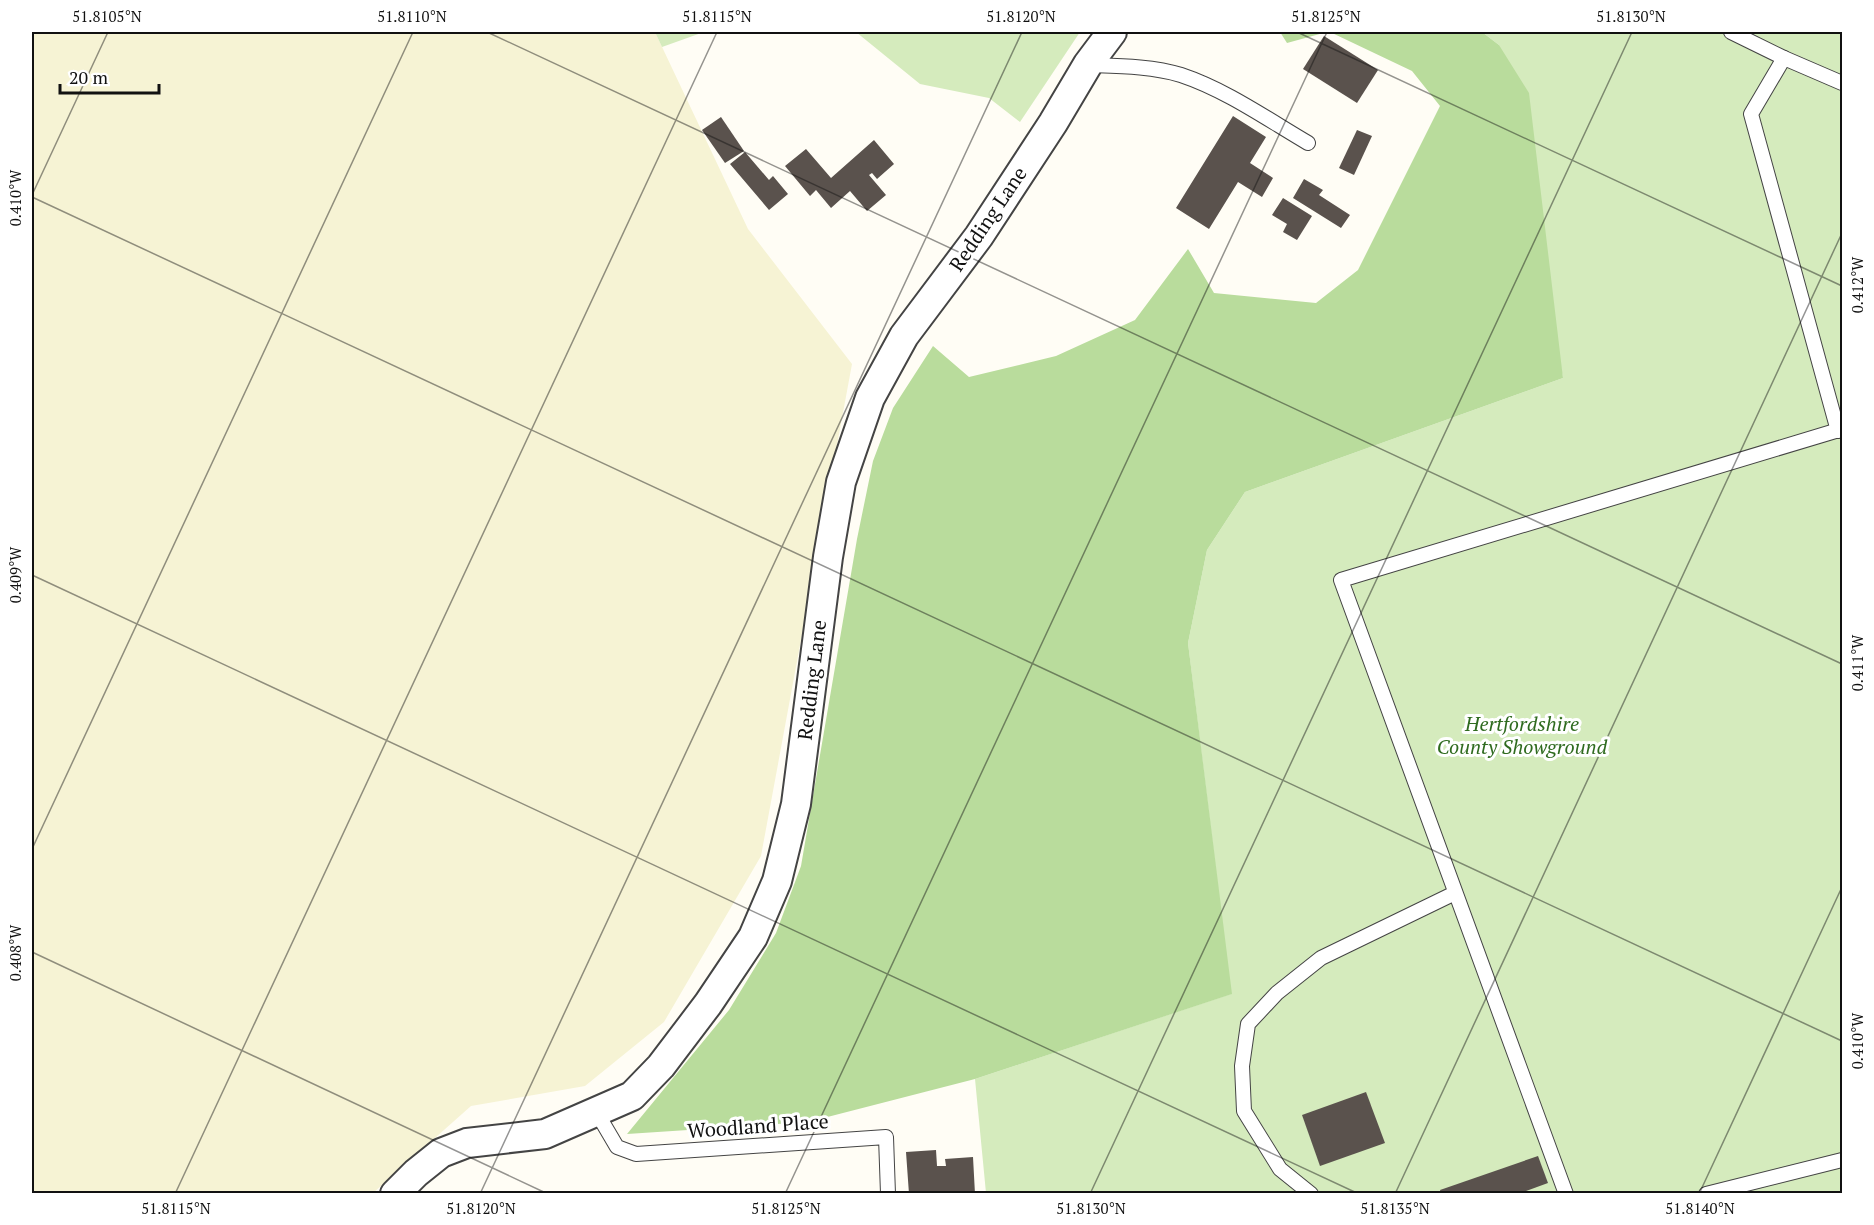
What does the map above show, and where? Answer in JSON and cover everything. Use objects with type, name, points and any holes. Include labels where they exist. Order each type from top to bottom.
[{"type":"street","name":"Redding Lane","points":[[395,1194],[441,1153],[466,1143],[545,1134],[632,1096],[662,1066],[708,1004],[753,937],[777,881],[796,804],[827,569],[841,482],[870,398],[904,336],[979,236],[1053,123],[1088,64],[1112,32]]},
{"type":"lane","points":[[1731,32],[1842,83]]},
{"type":"lane","points":[[1566,1194],[1341,580],[1840,430],[1752,114],[1784,58]]},
{"type":"lane","points":[[1088,64],[1130,66],[1180,75],[1221,93],[1308,143]]},
{"type":"lane","points":[[1311,1194],[1280,1169],[1244,1111],[1242,1066],[1248,1024],[1277,993],[1321,958],[1455,893]]},
{"type":"lane","name":"Woodland Place","points":[[597,1113],[616,1147],[636,1154],[886,1137],[888,1194]]},
{"type":"lane","points":[[1706,1194],[1842,1160]]},
{"type":"shaded area","points":[[32,32],[655,32],[748,229],[852,364],[761,856],[664,1022],[585,1086],[471,1106],[373,1193],[32,1193]]},
{"type":"green space","points":[[655,32],[704,32],[662,47]]},
{"type":"green space","points":[[856,32],[1080,32],[1020,122],[989,98],[920,84]]},
{"type":"green space","points":[[1280,32],[1327,32],[1287,43]]},
{"type":"green space","points":[[1330,32],[1482,32],[1499,45],[1529,93],[1563,378],[1245,492],[1207,550],[1188,643],[1232,994],[975,1079],[808,1122],[627,1134],[729,1010],[776,933],[801,866],[857,539],[873,461],[893,408],[933,346],[969,377],[1056,356],[1135,320],[1188,249],[1214,293],[1316,303],[1358,270],[1440,106],[1412,71]]},
{"type":"green space","name":"Hertfordshire County Showground","points":[[1482,32],[1842,32],[1842,1193],[986,1193],[975,1079],[1231,994],[1188,643],[1207,550],[1245,492],[1563,378],[1499,45]]},
{"type":"building","points":[[1324,36],[1378,70],[1357,103],[1303,69]]},
{"type":"building","points":[[1233,116],[1266,137],[1250,163],[1273,178],[1262,197],[1238,182],[1209,229],[1176,208]]},
{"type":"building","points":[[721,117],[744,151],[725,163],[702,130]]},
{"type":"building","points":[[1357,130],[1372,136],[1354,175],[1339,168]]},
{"type":"building","points":[[874,140],[894,164],[877,179],[872,173],[869,175],[886,195],[867,211],[850,191],[831,208],[816,190],[810,196],[785,166],[806,149],[831,178]]},
{"type":"building","points":[[745,152],[769,180],[773,176],[788,194],[769,210],[730,164]]},
{"type":"building","points":[[1304,179],[1323,190],[1319,195],[1350,215],[1341,228],[1293,198]]},
{"type":"building","points":[[1283,198],[1312,216],[1297,240],[1283,232],[1287,224],[1272,215]]},
{"type":"building","points":[[1366,1092],[1385,1143],[1320,1166],[1302,1115]]},
{"type":"building","points":[[936,1150],[937,1166],[946,1166],[945,1159],[973,1157],[975,1194],[909,1194],[906,1152]]},
{"type":"building","points":[[1538,1156],[1548,1183],[1518,1194],[1441,1194],[1440,1190]]}]
